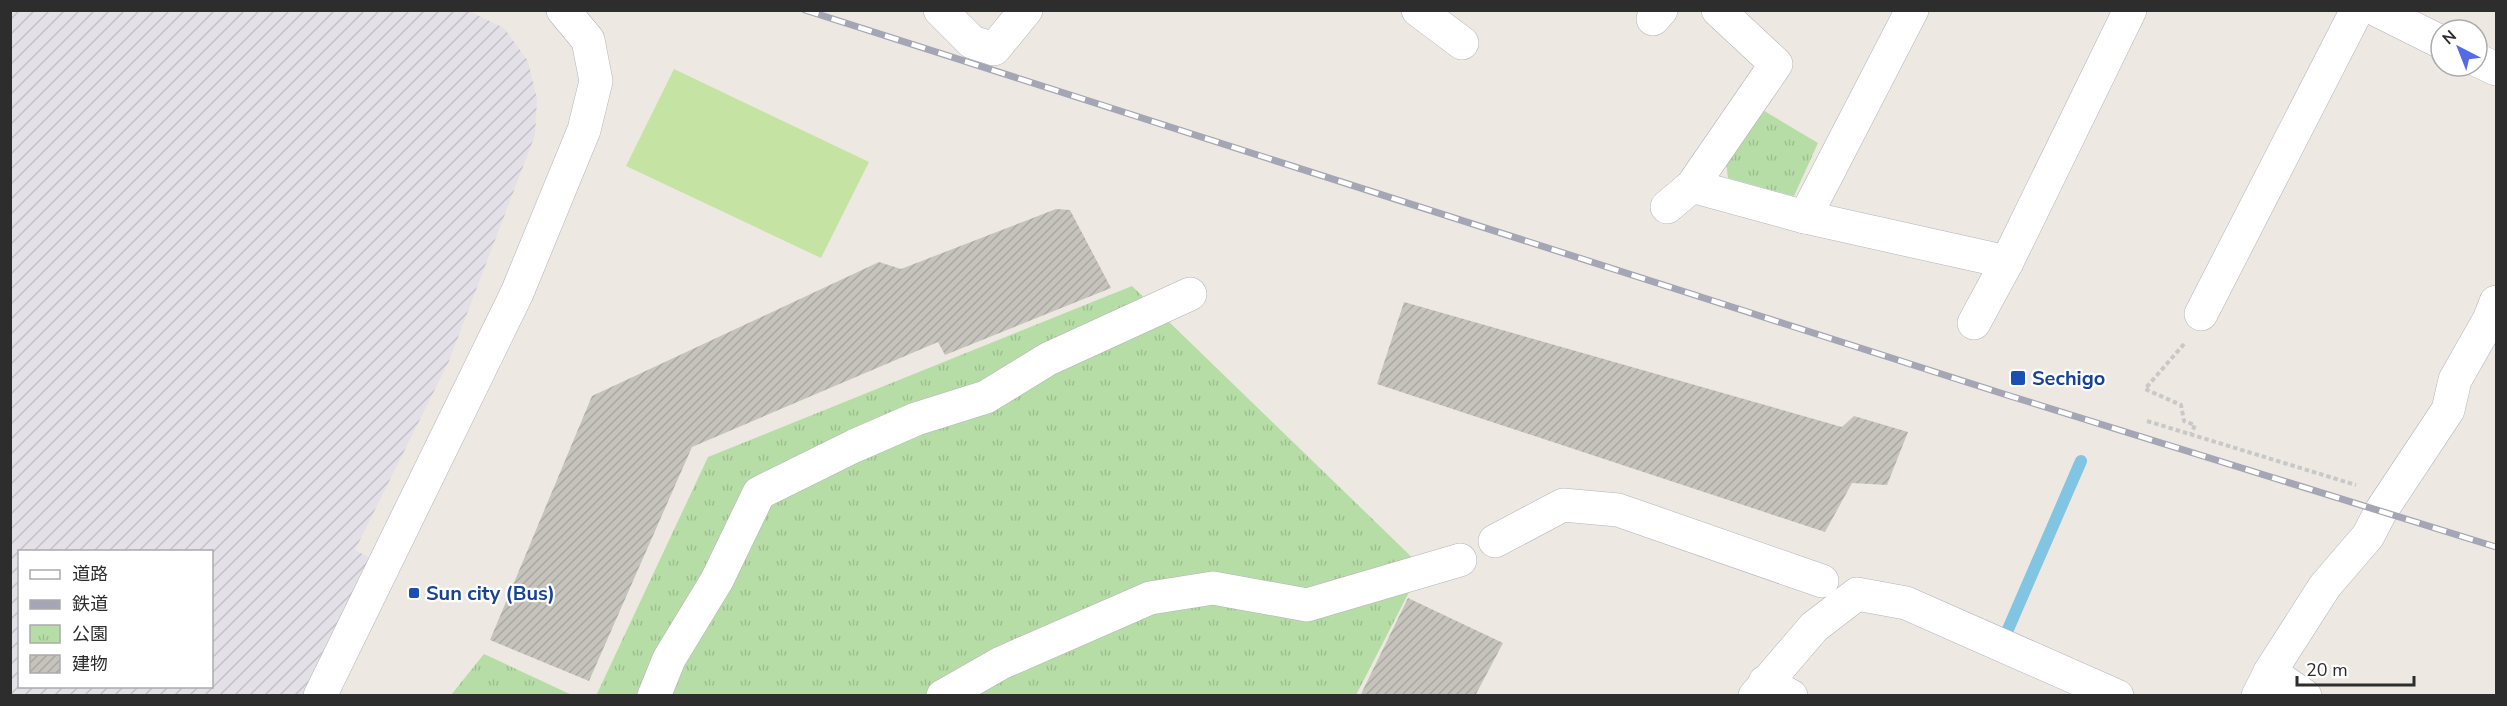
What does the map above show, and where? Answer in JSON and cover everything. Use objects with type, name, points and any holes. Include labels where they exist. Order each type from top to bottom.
[{"type":"street","points":[[320,696],[517,293],[584,130],[596,81],[588,40],[562,10]]},
{"type":"street","points":[[940,10],[972,42],[994,49],[1026,10]]},
{"type":"street","points":[[1418,10],[1462,43]]},
{"type":"street","points":[[1667,207],[1692,186],[1776,64],[1718,10]]},
{"type":"street","points":[[1805,217],[1912,10]]},
{"type":"street","points":[[1974,323],[2007,262],[2130,10]]},
{"type":"street","points":[[2201,314],[2357,10]]},
{"type":"street","points":[[2376,10],[2429,36]]},
{"type":"street","points":[[1692,186],[1805,217],[2007,262]]},
{"type":"street","points":[[654,696],[669,659],[717,580],[759,493],[854,446],[916,419],[986,397],[1048,358],[1190,294]]},
{"type":"street","points":[[2305,696],[2264,684],[2325,586],[2368,536],[2391,496],[2448,410],[2456,380],[2489,320],[2496,302]]},
{"type":"street","points":[[1495,541],[1563,505],[1618,510],[1822,581]]},
{"type":"street","points":[[943,696],[1001,663],[1150,598],[1213,588],[1306,605],[1460,560]]},
{"type":"street","points":[[1770,691],[1814,627],[1857,594],[1906,603],[2117,696]]},
{"type":"path","points":[[2191,434],[2195,425],[2184,421],[2181,405],[2145,389],[2171,362],[2201,314]]},
{"type":"path","points":[[2147,421],[2391,496]]},
{"type":"shaded area","points":[[10,11],[469,11],[504,28],[528,61],[537,99],[535,135],[449,361],[355,550],[372,559],[302,695],[11,695]]},
{"type":"green space","points":[[674,69],[869,162],[821,258],[626,166]]},
{"type":"green space","points":[[1761,109],[1818,143],[1794,196],[1728,178],[1726,163]]},
{"type":"green space","points":[[1132,286],[1422,567],[1356,695],[596,696],[708,457]]},
{"type":"green space","points":[[484,654],[572,695],[451,695]]},
{"type":"building","points":[[1056,209],[1070,210],[1111,288],[945,355],[938,342],[692,447],[589,681],[490,640],[592,396],[879,262],[901,269]]},
{"type":"building","points":[[1404,302],[1842,427],[1854,416],[1908,432],[1887,485],[1852,483],[1825,532],[1377,384]]},
{"type":"building","points":[[1408,598],[1503,643],[1475,696],[1360,696]]},
{"type":"waterway","points":[[2006,634],[2081,461]]},
{"type":"railway","points":[[805,10],[2010,396],[2496,547]]},
{"type":"place","name":"Sechigo","points":[[2018,378]]},
{"type":"place","name":"Sun city (Bus)","points":[[414,593]]}]
